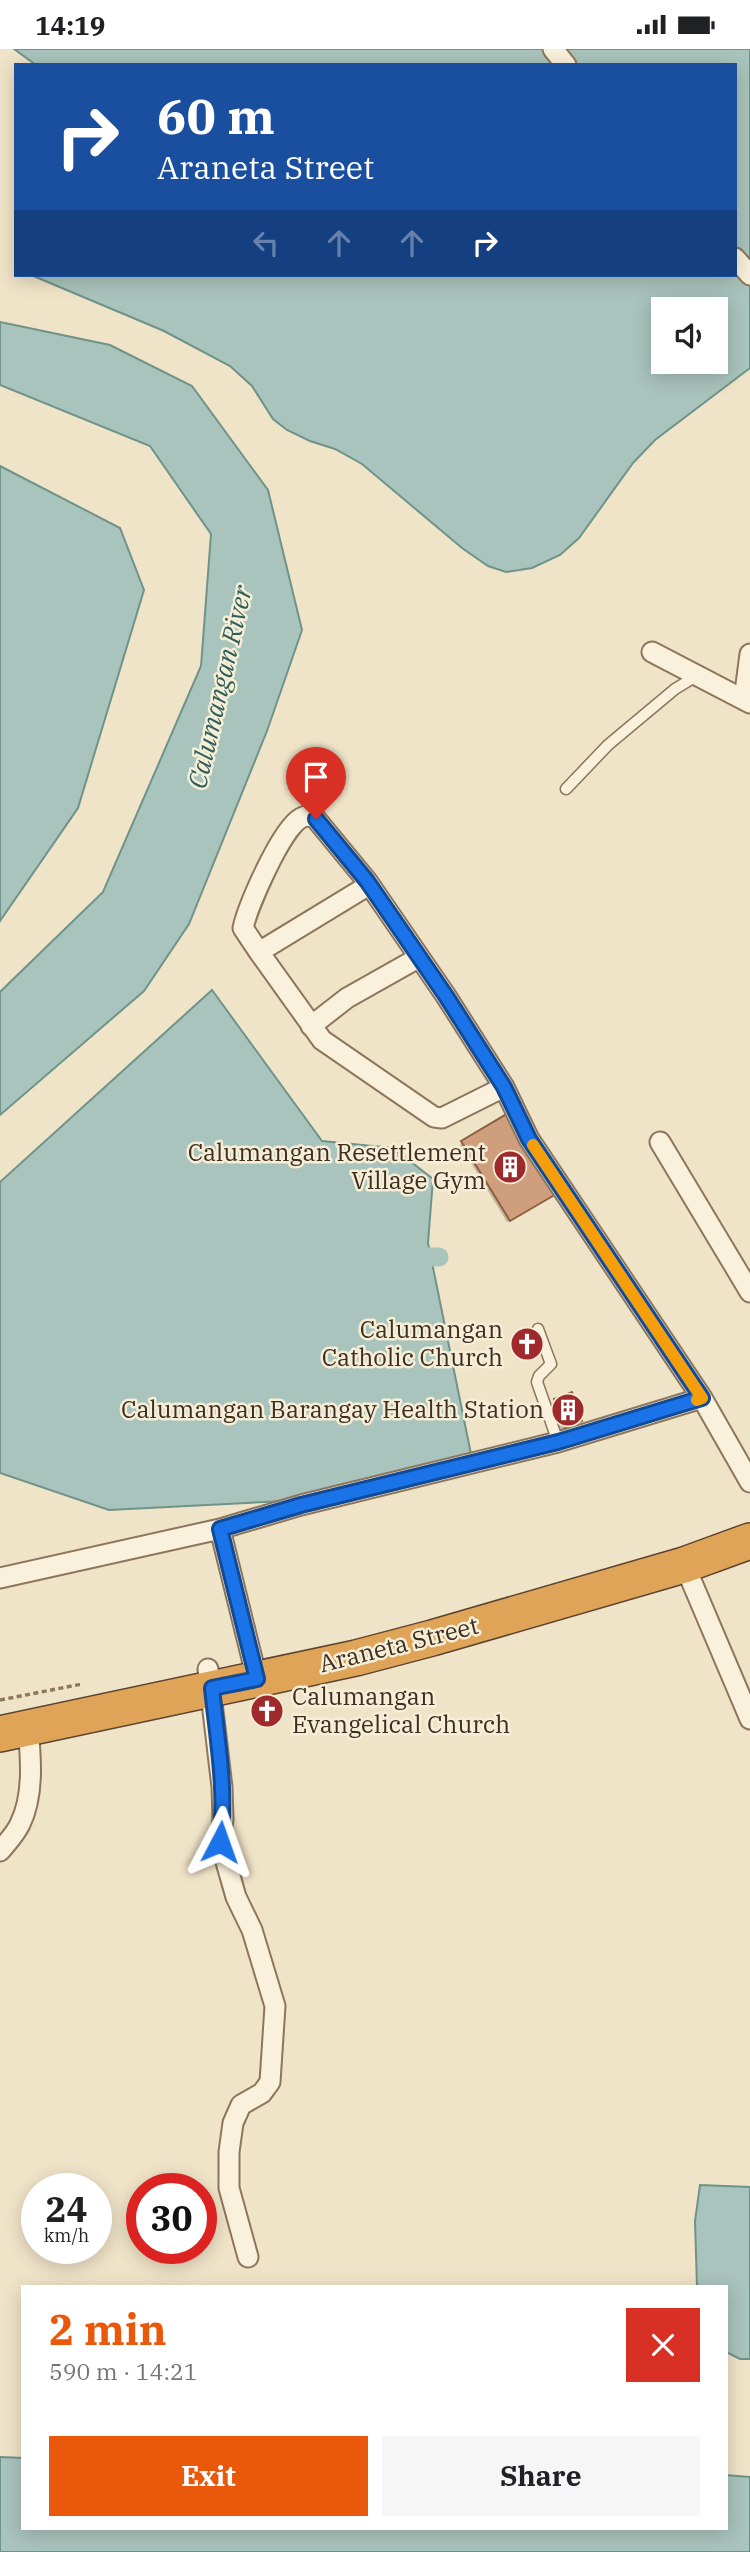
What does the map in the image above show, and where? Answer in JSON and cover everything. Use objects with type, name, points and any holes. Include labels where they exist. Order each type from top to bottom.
[{"type":"highway","points":[[685,1568],[750,1525]]},
{"type":"highway","points":[[9,1725],[254,1669],[522,1593],[685,1568],[750,1541]]},
{"type":"street","points":[[553,49],[564,63]]},
{"type":"street","points":[[737,260],[750,275]]},
{"type":"street","points":[[652,652],[747,701],[750,654]]},
{"type":"street","points":[[504,1087],[442,1118],[434,1117],[334,1049],[311,1026],[243,929],[266,867],[302,817],[310,816],[316,819],[369,885],[446,996],[504,1087],[529,1139],[702,1398],[750,1482]]},
{"type":"street","points":[[259,952],[369,885]]},
{"type":"street","points":[[311,1026],[348,998],[418,958]]},
{"type":"street","points":[[660,1142],[750,1292]]},
{"type":"street","points":[[0,1578],[220,1529],[301,1505],[558,1442],[702,1398]]},
{"type":"street","points":[[220,1529],[254,1669]]},
{"type":"street","points":[[685,1568],[750,1719]]},
{"type":"street","points":[[210,1679],[222,1787],[223,1819],[220,1842],[236,1897],[252,1930],[275,2006],[270,2082],[262,2093],[241,2105],[233,2123],[229,2152],[229,2187],[247,2257]]},
{"type":"street","points":[[0,1851],[20,1825],[26,1803],[31,1751],[9,1725]]},
{"type":"lane","points":[[566,789],[608,745],[675,689],[698,675]]},
{"type":"lane","points":[[538,1329],[551,1364],[539,1376],[537,1382],[558,1442]]},
{"type":"path","points":[[0,1700],[82,1684]]},
{"type":"water","points":[[14,49],[750,49],[750,368],[655,440],[633,463],[579,538],[560,555],[532,568],[506,572],[488,566],[462,548],[362,464],[335,449],[287,430],[273,419],[252,386],[230,366],[164,331],[36,277],[737,277],[737,63],[33,63]]},
{"type":"water","name":"Calumangan River","points":[[0,322],[110,345],[192,386],[268,490],[302,630],[267,731],[189,924],[144,991],[0,1115],[0,992],[103,892],[201,666],[211,534],[150,446],[0,385]]},
{"type":"water","points":[[0,466],[120,528],[144,590],[78,808],[0,921]]},
{"type":"water","points":[[212,990],[322,1141],[393,1148],[433,1179],[428,1243],[471,1454],[285,1501],[109,1510],[0,1473],[0,1182]]},
{"type":"water","points":[[700,2185],[750,2187],[750,2359],[740,2359],[728,2353],[728,2285],[697,2285],[695,2221]]},
{"type":"water","points":[[0,2457],[21,2458],[21,2530],[728,2530],[728,2475],[750,2477],[750,2552],[0,2552]]},
{"type":"building","name":"Calumangan Resettlement Village Gym","points":[[510,1112],[558,1193],[510,1221],[461,1141]]},
{"type":"building","name":"Calumangan Barangay Health Station","points":[[572,1392],[582,1421],[565,1427],[554,1399]]},
{"type":"waterway","points":[[405,1257],[439,1257]]},
{"type":"slow traffic","points":[[533,1145],[702,1398],[697,1400]]},
{"type":"place","name":"Calumangan Resettlement Village Gym","points":[[510,1167]]},
{"type":"place","name":"Calumangan Catholic Church","points":[[527,1344]]},
{"type":"place","name":"Calumangan Barangay Health Station","points":[[568,1410]]},
{"type":"place","name":"Calumangan Evangelical Church","points":[[267,1711]]},
{"type":"route","points":[[220,1842],[223,1819],[222,1787],[212,1688],[257,1679],[220,1529],[301,1505],[558,1442],[702,1398],[529,1139],[504,1087],[446,996],[367,881],[316,819]]}]
